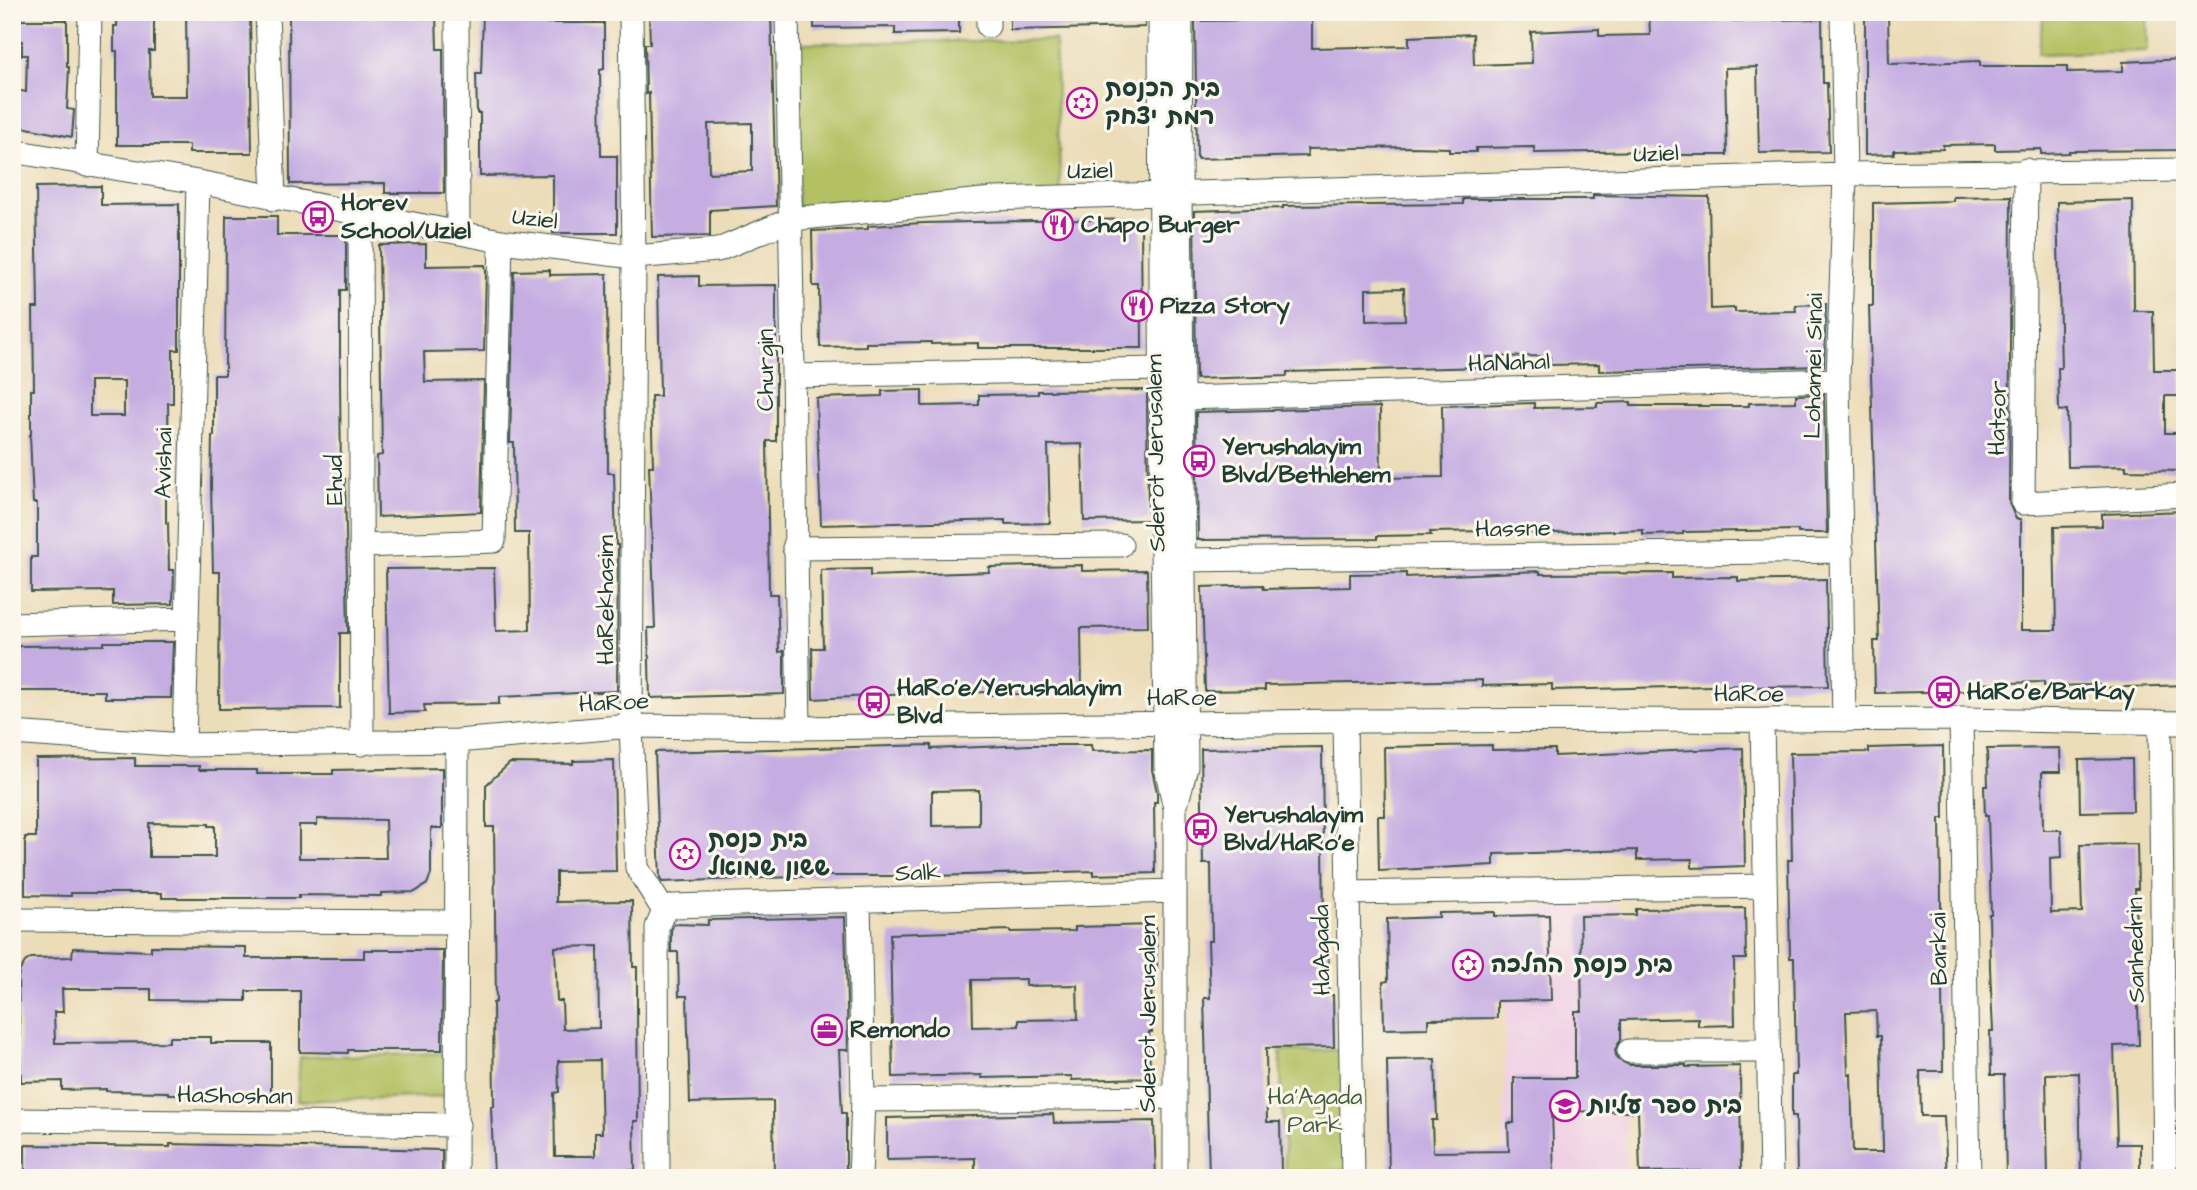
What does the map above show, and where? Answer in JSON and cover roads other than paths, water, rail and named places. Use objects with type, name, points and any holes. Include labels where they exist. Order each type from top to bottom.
[{"type":"street","points":[[88,165],[90,12]]},
{"type":"street","points":[[267,12],[274,199]]},
{"type":"street","points":[[457,12],[458,232]]},
{"type":"street","name":"HaRekhasim","points":[[631,12],[634,257],[631,726],[637,868],[664,911]]},
{"type":"street","name":"Churgin","points":[[787,12],[799,728]]},
{"type":"street","name":"Sderot Jerusalem","points":[[1160,12],[1182,398],[1184,560],[1175,724]]},
{"type":"street","name":"Sderot Jerusalem","points":[[1175,1178],[1175,808],[1186,767],[1175,724],[1160,369],[1181,12]]},
{"type":"street","name":"Lohamei Sinai","points":[[1843,12],[1845,174],[1838,380],[1844,720]]},
{"type":"street","name":"Uziel","points":[[12,151],[198,183],[501,242],[634,257],[718,250],[792,219],[993,199],[1845,174],[2185,170]]},
{"type":"street","name":"Hatsor","points":[[2026,170],[2023,503],[2185,495]]},
{"type":"street","name":"Avishai","points":[[184,745],[198,183]]},
{"type":"street","name":"Ehud","points":[[360,215],[362,744]]},
{"type":"street","points":[[362,546],[494,541],[501,242]]},
{"type":"street","points":[[793,376],[1160,369]]},
{"type":"street","name":"HaNahal","points":[[1182,398],[1838,380]]},
{"type":"street","points":[[794,548],[1121,545]]},
{"type":"street","name":"Hassne","points":[[1184,560],[1842,551]]},
{"type":"street","points":[[12,624],[187,619]]},
{"type":"street","name":"HaRoe","points":[[12,733],[184,745],[457,741],[631,726],[799,728],[1345,721],[1961,719],[2185,723]]},
{"type":"street","name":"Barkai","points":[[1961,719],[1969,1178]]},
{"type":"street","points":[[1762,720],[1771,1178]]},
{"type":"street","name":"HaAgada","points":[[1345,721],[1353,1178]]},
{"type":"street","name":"Sanhedrin","points":[[2160,722],[2165,1178]]},
{"type":"street","points":[[456,1178],[457,741]]},
{"type":"street","points":[[1347,892],[1765,886]]},
{"type":"street","name":"Salk","points":[[664,911],[674,906],[1175,891]]},
{"type":"street","points":[[859,901],[863,1100],[860,1178]]},
{"type":"street","points":[[658,1178],[657,927],[664,911]]},
{"type":"street","points":[[12,920],[457,922]]},
{"type":"street","points":[[1629,1051],[1768,1051]]},
{"type":"street","points":[[863,1100],[1174,1097]]},
{"type":"street","name":"HaShoshan","points":[[12,1120],[458,1125]]},
{"type":"place","name":"בית הכנסת רמת יצחק","points":[[1082,103]]},
{"type":"place","name":"Horev School/Uziel","points":[[318,217]]},
{"type":"place","name":"Chapo Burger","points":[[1058,225]]},
{"type":"place","name":"Pizza Story","points":[[1137,306]]},
{"type":"place","name":"Yerushalayim Blvd/Bethlehem","points":[[1199,461]]},
{"type":"place","name":"HaRo'e/Barkay","points":[[1944,692]]},
{"type":"place","name":"HaRo'e/Yerushalayim Blvd","points":[[874,702]]},
{"type":"place","name":"Yerushalayim Blvd/HaRo'e","points":[[1201,829]]},
{"type":"place","name":"בית כנסת ששון שמואל","points":[[685,854]]},
{"type":"place","name":"בית כנסת ההלכה","points":[[1468,965]]},
{"type":"place","name":"Remondo","points":[[827,1030]]},
{"type":"place","name":"בית ספר עליות","points":[[1565,1106]]},
{"type":"park label","name":"Ha'Agada Park","points":[[1315,1111]]}]
